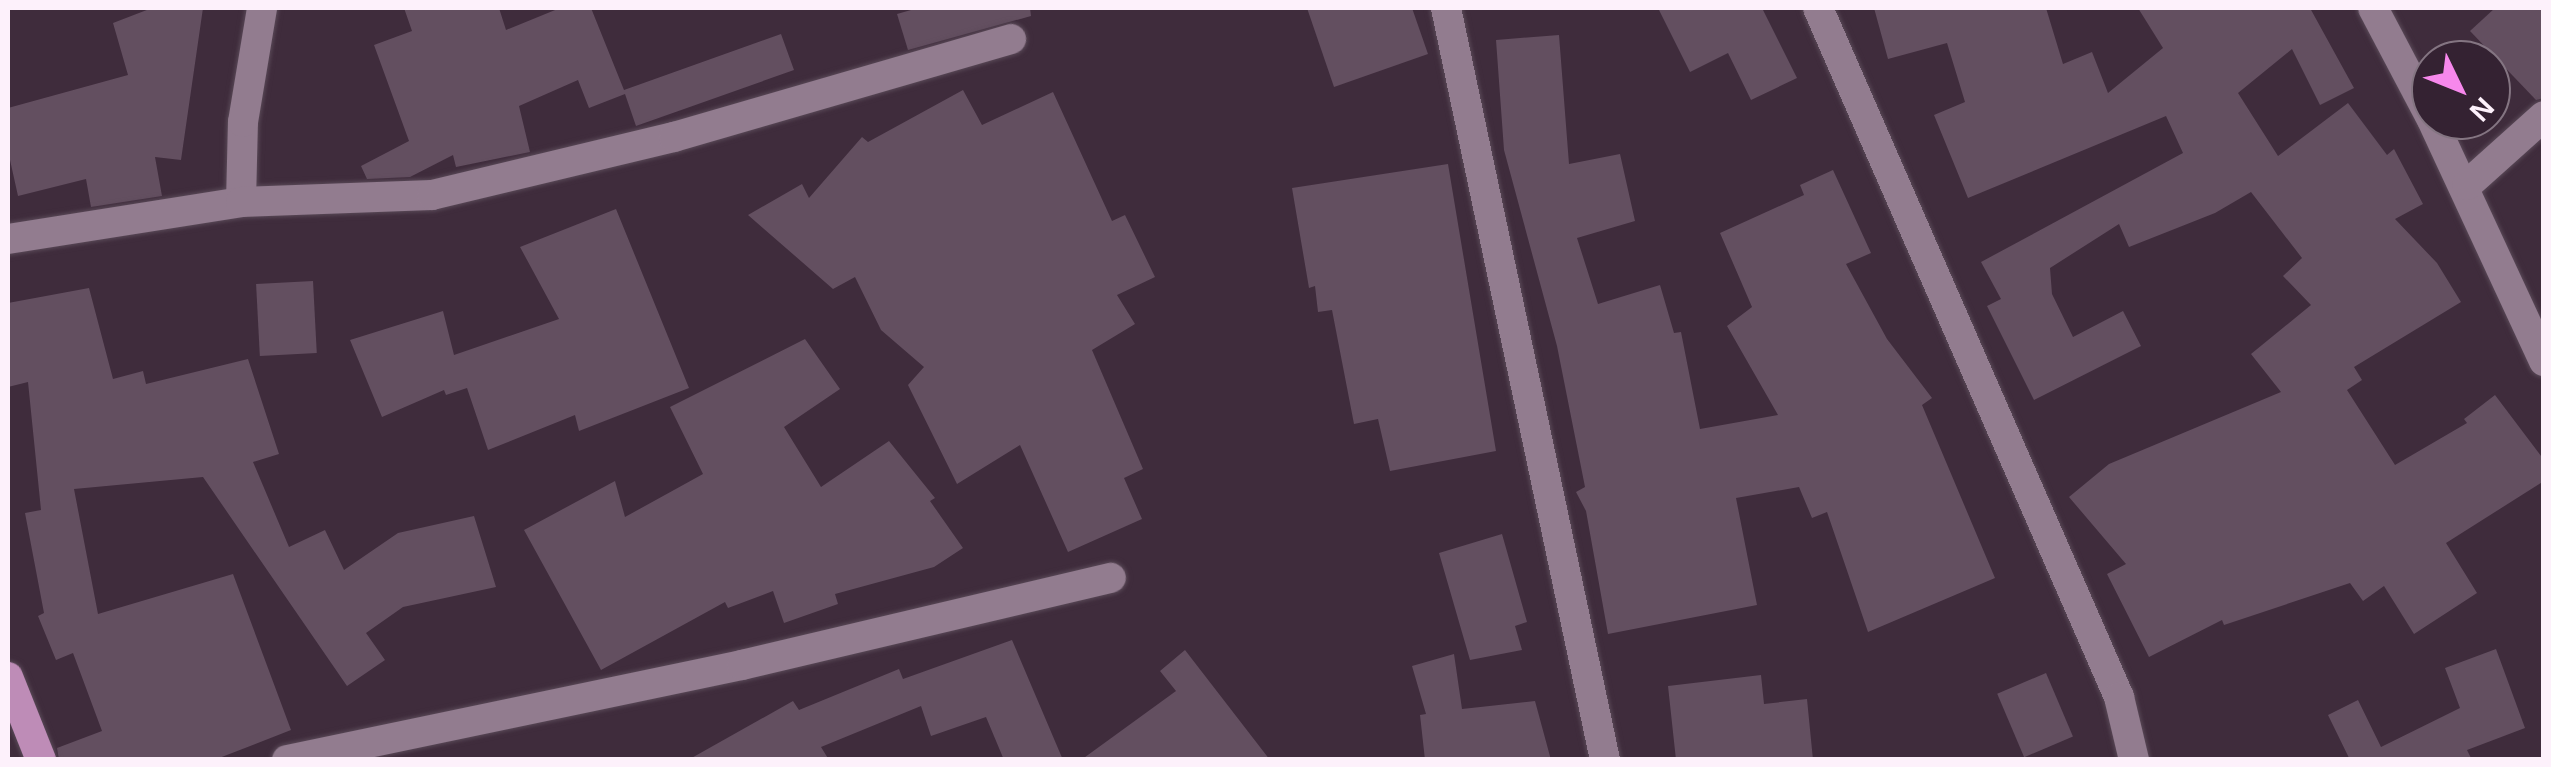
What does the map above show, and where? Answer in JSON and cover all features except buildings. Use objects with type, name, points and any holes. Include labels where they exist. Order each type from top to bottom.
[{"type":"main road","points":[[8,677],[18,733],[41,760]]},
{"type":"street","points":[[241,202],[243,122],[262,8]]},
{"type":"street","points":[[1446,8],[1605,760]]},
{"type":"street","points":[[1818,8],[2119,697],[2134,760]]},
{"type":"street","points":[[2373,8],[2411,79]]},
{"type":"street","points":[[8,239],[241,202],[432,195],[674,137],[1011,39]]},
{"type":"street","points":[[2466,185],[2544,116]]},
{"type":"street","points":[[2443,140],[2544,361]]},
{"type":"street","points":[[287,760],[742,665],[1111,578]]}]
